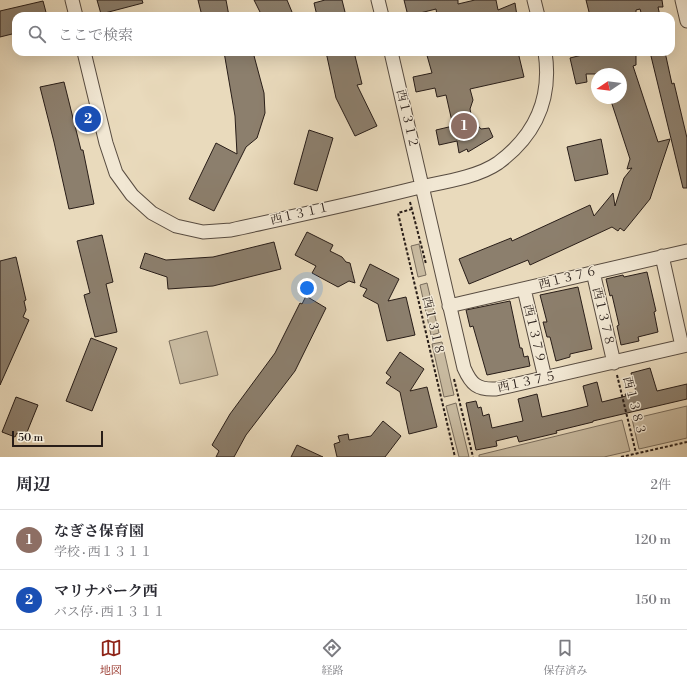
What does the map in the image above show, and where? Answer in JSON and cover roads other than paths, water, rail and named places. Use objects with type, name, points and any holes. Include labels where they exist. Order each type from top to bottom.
[{"type":"street","points":[[72,0],[75,12]]},
{"type":"street","points":[[378,0],[381,12]]},
{"type":"street","points":[[534,0],[537,12]]},
{"type":"street","points":[[682,0],[687,21]]},
{"type":"street","name":"西１３１１","points":[[85,56],[106,143],[116,173],[132,196],[152,213],[176,226],[203,232],[231,230],[423,187],[472,175],[497,163],[528,133],[539,113],[546,92],[548,69],[546,56]]},
{"type":"street","name":"西１３１２","points":[[392,56],[423,187]]},
{"type":"street","name":"西１３７５","points":[[423,187],[464,368],[469,379],[476,386],[485,390],[496,389],[685,345]]},
{"type":"street","name":"西１３７６","points":[[449,306],[687,251]]},
{"type":"street","points":[[662,256],[685,345]]},
{"type":"street","name":"西１３７８","points":[[593,272],[614,362]]},
{"type":"street","name":"西１３７９","points":[[524,289],[545,378]]},
{"type":"place","name":"マリナパーク西","points":[[88,119]]},
{"type":"place","name":"なぎさ保育園","points":[[464,126]]}]
